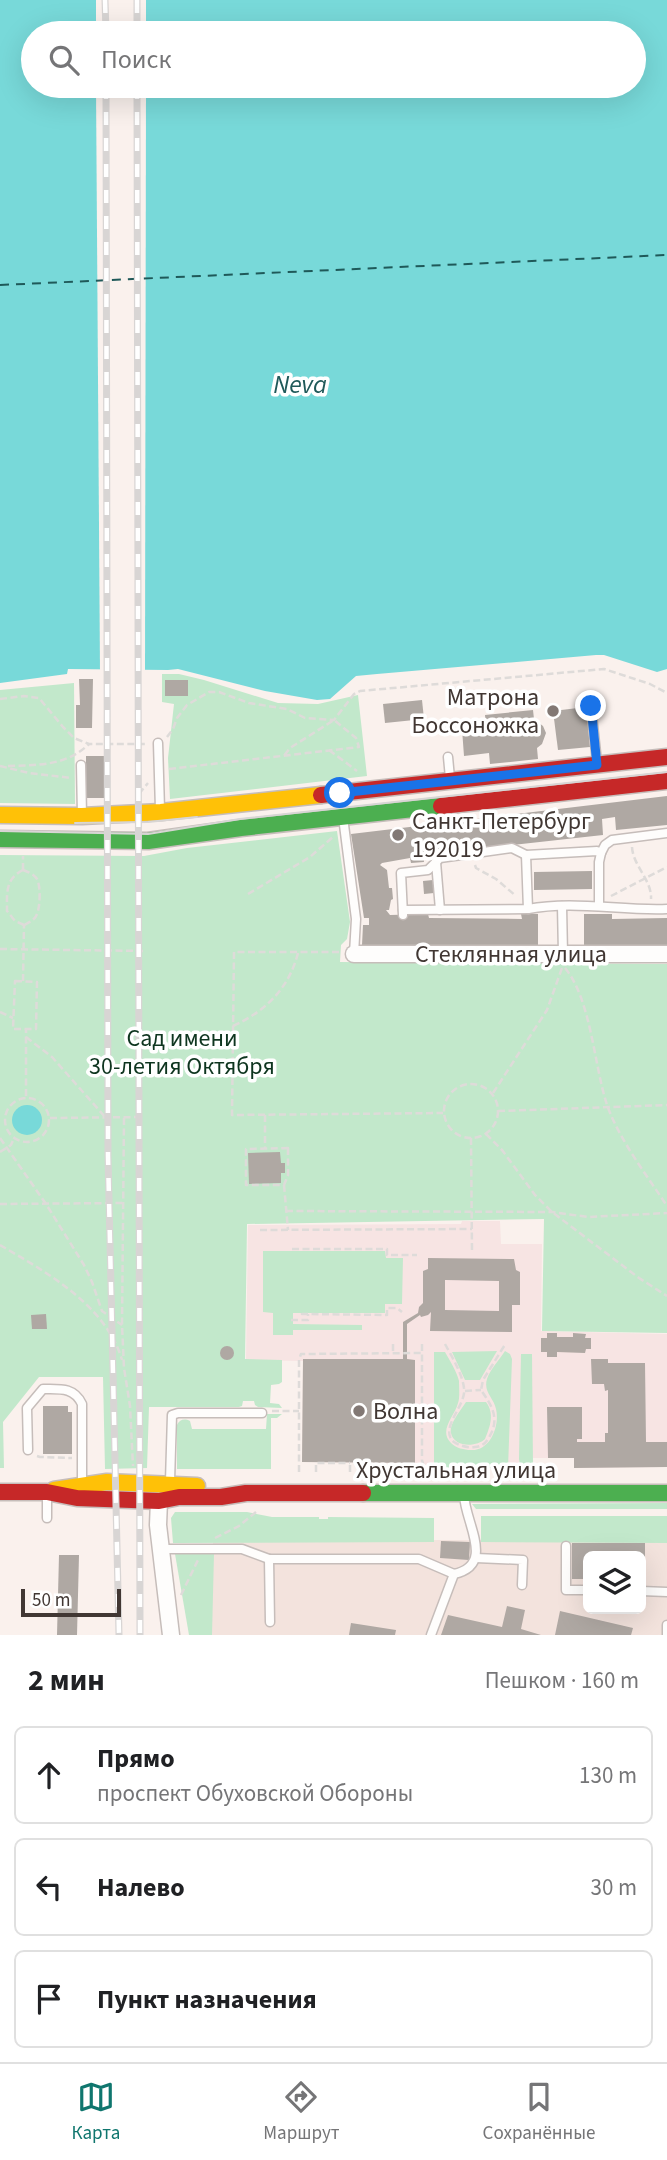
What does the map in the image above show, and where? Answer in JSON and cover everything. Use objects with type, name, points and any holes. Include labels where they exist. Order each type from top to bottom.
[{"type":"main road","points":[[0,839],[148,841],[343,817],[457,798],[597,765],[667,757]]},
{"type":"main road","points":[[0,815],[82,816],[457,798],[667,781]]},
{"type":"main road","name":"Хрустальная улица","points":[[47,1492],[82,1483],[113,1481],[221,1487],[246,1493]]},
{"type":"main road","name":"Хрустальная улица","points":[[0,1492],[47,1492],[77,1498],[159,1501],[179,1497],[221,1497],[246,1493],[667,1493]]},
{"type":"street","name":"Стеклянная улица","points":[[354,954],[403,950],[667,954]]},
{"type":"street","points":[[159,1501],[166,1605],[171,1635]]},
{"type":"lane","points":[[591,706],[597,765]]},
{"type":"lane","points":[[158,743],[161,813]]},
{"type":"lane","points":[[448,757],[457,798]]},
{"type":"lane","points":[[81,765],[82,816]]},
{"type":"lane","points":[[343,817],[356,919],[354,954]]},
{"type":"lane","points":[[598,905],[599,863],[605,845],[612,840],[667,833]]},
{"type":"lane","points":[[601,853],[597,851],[526,855],[512,848],[473,851],[440,858],[428,870],[401,873],[403,912],[598,905],[608,908],[667,909]]},
{"type":"lane","points":[[526,855],[528,909]]},
{"type":"lane","points":[[436,862],[440,910]]},
{"type":"lane","points":[[562,906],[563,954]]},
{"type":"lane","points":[[28,1450],[27,1408],[43,1389],[66,1389],[79,1397],[82,1404],[82,1483]]},
{"type":"lane","points":[[170,1484],[172,1415],[262,1413]]},
{"type":"lane","points":[[47,1492],[47,1518]]},
{"type":"lane","points":[[162,1549],[242,1549],[269,1559],[419,1559],[454,1574],[471,1567],[476,1558],[476,1542],[465,1506],[464,1492]]},
{"type":"lane","points":[[566,1546],[566,1590],[583,1590]]},
{"type":"lane","points":[[476,1558],[523,1560],[522,1585]]},
{"type":"lane","points":[[269,1559],[270,1622]]},
{"type":"lane","points":[[432,1635],[454,1574]]},
{"type":"lane","points":[[646,1591],[667,1592]]},
{"type":"lane","points":[[667,1625],[667,1634]]},
{"type":"path","points":[[283,757],[290,748],[334,720],[354,694],[360,691],[604,669],[650,684],[667,693]]},
{"type":"path","points":[[0,699],[24,696],[39,698],[69,734],[89,744],[158,743],[173,729],[187,705],[209,692],[219,692],[249,703],[287,709],[305,719],[334,720],[356,738],[359,747],[159,773],[136,799]]},
{"type":"path","points":[[79,740],[80,752]]},
{"type":"path","points":[[0,766],[62,761],[73,757],[89,744]]},
{"type":"path","points":[[329,750],[359,773]]},
{"type":"path","points":[[8,766],[29,773],[81,779]]},
{"type":"path","points":[[248,894],[310,857],[335,834]]},
{"type":"path","points":[[631,837],[633,858],[652,892],[651,910]]},
{"type":"path","points":[[23,850],[23,870]]},
{"type":"path","points":[[473,851],[475,868],[496,879],[528,909]]},
{"type":"path","points":[[598,905],[667,867]]},
{"type":"path","points":[[23,870],[33,874],[39,886],[39,911],[37,916],[24,925],[15,921],[7,911],[8,885],[15,874],[23,870]]},
{"type":"path","points":[[23,981],[24,925]]},
{"type":"path","points":[[0,949],[143,951]]},
{"type":"path","points":[[354,954],[234,952],[232,1115],[443,1112]]},
{"type":"path","points":[[233,1026],[253,1017],[276,997],[292,972],[298,952]]},
{"type":"path","points":[[492,1094],[547,1010],[563,966],[579,989],[608,1106],[627,1144],[667,1206]]},
{"type":"path","points":[[15,981],[23,981],[37,982],[36,1029],[13,1029],[15,981]]},
{"type":"path","points":[[0,1012],[13,1018]]},
{"type":"path","points":[[26,1029],[26,1097]]},
{"type":"path","points":[[26,1037],[52,1057],[106,1118]]},
{"type":"path","points":[[470,1083],[479,1084],[492,1094],[498,1111],[494,1125],[486,1134],[471,1138],[460,1136],[451,1130],[443,1112],[447,1096],[460,1085],[470,1083]]},
{"type":"path","points":[[26,1097],[41,1102],[47,1108],[50,1118],[47,1131],[37,1140],[27,1142],[14,1138],[6,1128],[6,1115],[12,1104],[26,1097]]},
{"type":"path","points":[[498,1111],[667,1105]]},
{"type":"path","points":[[265,1115],[265,1149]]},
{"type":"path","points":[[50,1118],[144,1117]]},
{"type":"path","points":[[124,1118],[124,1368]]},
{"type":"path","points":[[486,1134],[552,1212],[667,1296]]},
{"type":"path","points":[[0,1138],[84,1265],[102,1311],[122,1325]]},
{"type":"path","points":[[0,1152],[11,1145],[14,1138]]},
{"type":"path","points":[[471,1138],[472,1251]]},
{"type":"path","points":[[284,1185],[246,1185],[246,1149],[288,1148],[288,1175],[284,1185],[288,1230]]},
{"type":"path","points":[[0,1204],[123,1203]]},
{"type":"path","points":[[286,1211],[552,1212],[588,1217],[667,1213]]},
{"type":"path","points":[[260,1230],[472,1229]]},
{"type":"path","points":[[0,1245],[36,1266],[81,1299],[93,1311],[121,1356],[130,1406],[134,1473]]},
{"type":"path","points":[[292,1249],[387,1250],[387,1255],[417,1255]]},
{"type":"path","points":[[302,1313],[387,1315],[387,1308],[397,1308],[402,1312]]},
{"type":"path","points":[[290,1320],[308,1320],[309,1314]]},
{"type":"path","points":[[393,1343],[393,1353]]},
{"type":"path","points":[[481,1390],[506,1343]]},
{"type":"path","points":[[422,1344],[424,1468]]},
{"type":"path","points":[[446,1344],[465,1391],[449,1428],[449,1434],[455,1443],[475,1447],[487,1441],[494,1417],[491,1403],[481,1390]]},
{"type":"path","points":[[299,1472],[301,1354],[422,1353]]},
{"type":"path","points":[[465,1391],[481,1390]]},
{"type":"path","points":[[262,1413],[267,1410],[299,1411]]},
{"type":"path","points":[[28,1450],[40,1457],[82,1458]]},
{"type":"path","points":[[316,1472],[316,1463],[350,1463],[350,1472]]},
{"type":"path","points":[[514,1466],[521,1468]]},
{"type":"shaded area","points":[[462,1221],[500,1221],[501,1244],[542,1244],[541,1331],[667,1334],[667,1467],[574,1468],[574,1458],[533,1458],[533,1468],[417,1468],[417,1463],[302,1462],[303,1361],[246,1360],[248,1225],[461,1224]]},
{"type":"shaded area","points":[[667,1541],[667,1635],[210,1635],[213,1542]]},
{"type":"green space","points":[[162,674],[179,674],[204,680],[278,703],[318,704],[358,695],[367,776],[170,799],[168,758],[174,704],[162,702]]},
{"type":"green space","points":[[74,683],[75,804],[0,803],[0,690]]},
{"type":"green space","name":"Сад имени 30-летия Октября","points":[[337,831],[350,922],[347,939],[341,945],[340,962],[667,964],[667,1333],[542,1331],[544,1219],[247,1224],[245,1359],[282,1360],[282,1382],[271,1385],[270,1403],[279,1404],[282,1408],[258,1407],[254,1401],[243,1401],[239,1407],[149,1407],[147,1468],[105,1469],[103,1377],[39,1377],[3,1422],[4,1468],[0,1468],[0,855],[144,856],[187,848]]},
{"type":"green space","points":[[263,1251],[385,1251],[386,1258],[403,1258],[402,1304],[385,1304],[385,1313],[293,1313],[293,1324],[362,1325],[362,1330],[293,1330],[293,1335],[273,1335],[273,1313],[263,1312]]},
{"type":"green space","points":[[497,1351],[480,1380],[465,1380],[452,1352]]},
{"type":"green space","points":[[505,1351],[512,1359],[508,1468],[434,1468],[434,1352],[445,1352],[459,1381],[459,1401],[448,1423],[447,1438],[455,1446],[471,1450],[488,1442],[495,1430],[496,1409],[486,1384],[490,1372]]},
{"type":"green space","points":[[521,1354],[532,1354],[533,1468],[522,1468],[519,1459]]},
{"type":"green space","points":[[466,1402],[486,1402],[491,1416],[485,1439],[472,1445],[461,1444],[451,1433],[454,1421]]},
{"type":"green space","points":[[267,1414],[282,1414],[271,1418],[271,1469],[177,1469],[177,1425],[180,1421],[190,1421],[192,1429],[266,1429]]},
{"type":"green space","points":[[667,1503],[667,1509],[476,1509],[472,1504]]},
{"type":"green space","points":[[175,1512],[247,1512],[272,1517],[319,1519],[434,1518],[434,1542],[173,1543],[171,1518]]},
{"type":"green space","points":[[481,1516],[667,1516],[667,1543],[481,1542]]},
{"type":"green space","points":[[175,1554],[214,1554],[212,1635],[189,1635]]},
{"type":"water","name":"Neva","points":[[0,0],[667,0],[667,669],[657,672],[604,655],[596,655],[377,674],[356,676],[330,699],[317,700],[265,691],[178,669],[68,669],[67,674],[0,683]]},
{"type":"water","points":[[27,1105],[38,1109],[42,1120],[38,1131],[27,1135],[16,1131],[12,1120],[16,1109]]},
{"type":"pier","points":[[96,0],[146,0],[146,21],[96,21]]},
{"type":"pier","points":[[96,98],[146,98],[145,673],[100,673]]},
{"type":"building","points":[[79,679],[93,679],[92,728],[76,728],[76,705],[80,705]]},
{"type":"building","points":[[165,680],[188,680],[188,696],[165,696]]},
{"type":"building","points":[[422,700],[424,719],[385,723],[383,704]]},
{"type":"building","points":[[586,707],[590,747],[558,750],[553,711]]},
{"type":"building","points":[[533,710],[534,719],[543,726],[546,733],[542,744],[537,748],[538,759],[490,764],[489,753],[464,756],[462,729],[486,727],[485,715]]},
{"type":"building","points":[[86,756],[105,756],[105,798],[86,798]]},
{"type":"building","points":[[667,796],[667,825],[616,830],[615,817],[602,819],[603,835],[423,855],[424,862],[411,863],[410,858],[380,865],[387,870],[389,888],[392,888],[393,899],[389,910],[386,910],[390,915],[428,914],[429,918],[522,919],[521,914],[538,914],[538,946],[362,945],[363,925],[369,925],[369,918],[364,918],[351,834]]},
{"type":"building","points":[[592,871],[592,889],[534,890],[534,872]]},
{"type":"building","points":[[433,880],[434,893],[424,894],[423,881]]},
{"type":"building","points":[[584,914],[612,914],[612,919],[667,918],[667,946],[584,947]]},
{"type":"building","points":[[280,1152],[281,1163],[285,1163],[281,1183],[249,1184],[248,1153]]},
{"type":"building","name":"Волна","points":[[428,1258],[514,1259],[516,1270],[520,1272],[520,1305],[512,1305],[512,1332],[430,1331],[431,1312],[421,1317],[420,1315],[407,1324],[407,1359],[415,1360],[415,1463],[302,1462],[303,1359],[403,1359],[403,1322],[418,1313],[423,1303],[423,1271],[428,1269]],"holes":[[[445,1280],[499,1281],[499,1311],[445,1310]]]},
{"type":"building","points":[[46,1314],[47,1329],[32,1329],[31,1315]]},
{"type":"building","points":[[547,1333],[557,1333],[557,1337],[573,1337],[573,1333],[586,1334],[585,1338],[591,1338],[591,1349],[586,1349],[585,1353],[557,1352],[557,1357],[547,1357],[547,1352],[541,1352],[541,1338],[547,1338]]},
{"type":"building","points":[[227,1346],[232,1348],[232,1358],[227,1360],[222,1358],[220,1353],[222,1348]]},
{"type":"building","points":[[591,1359],[608,1359],[608,1363],[645,1363],[646,1442],[667,1442],[667,1467],[574,1468],[574,1458],[548,1458],[547,1407],[582,1407],[582,1439],[577,1439],[577,1442],[605,1442],[605,1433],[608,1433],[608,1390],[605,1391],[604,1384],[592,1384]]},
{"type":"building","points":[[43,1406],[68,1406],[68,1412],[72,1412],[72,1454],[43,1454]]},
{"type":"building","points":[[441,1541],[470,1542],[469,1560],[440,1558]]},
{"type":"building","points":[[572,1543],[645,1543],[645,1551],[583,1551],[583,1579],[572,1579]]},
{"type":"building","points":[[59,1555],[79,1555],[77,1635],[57,1635]]},
{"type":"building","points":[[507,1606],[525,1610],[521,1629],[541,1635],[441,1635],[448,1615],[502,1627]]},
{"type":"building","points":[[560,1611],[633,1628],[631,1635],[555,1635]]},
{"type":"building","points":[[351,1623],[396,1630],[395,1635],[349,1635]]},
{"type":"ferry route","points":[[0,285],[667,255]]},
{"type":"tram line","points":[[0,831],[148,834],[240,819],[667,772]]},
{"type":"tram line","points":[[75,823],[148,822],[197,817]]},
{"type":"railway","points":[[105,0],[106,21]]},
{"type":"railway","points":[[137,0],[137,21]]},
{"type":"railway","points":[[106,98],[108,1156],[119,1635]]},
{"type":"railway","points":[[137,98],[140,1635]]},
{"type":"traffic: fast","points":[[0,839],[148,841],[441,806]]},
{"type":"traffic: fast","points":[[363,1493],[667,1493]]},
{"type":"traffic: slow","points":[[0,815],[82,816],[161,812],[321,795]]},
{"type":"traffic: slow","points":[[54,1490],[107,1482],[197,1486]]},
{"type":"traffic: jam","points":[[321,795],[667,757]]},
{"type":"traffic: jam","points":[[441,806],[667,781]]},
{"type":"traffic: jam","points":[[0,1492],[47,1492],[77,1498],[159,1501],[179,1497],[221,1497],[246,1493],[363,1493]]},
{"type":"place","name":"Матрона Боссоножка","points":[[553,711]]},
{"type":"place","name":"Санкт-Петербург 192019","points":[[398,835]]},
{"type":"place","name":"Волна","points":[[359,1411]]},
{"type":"route","points":[[340,793],[597,765],[591,706]]}]
